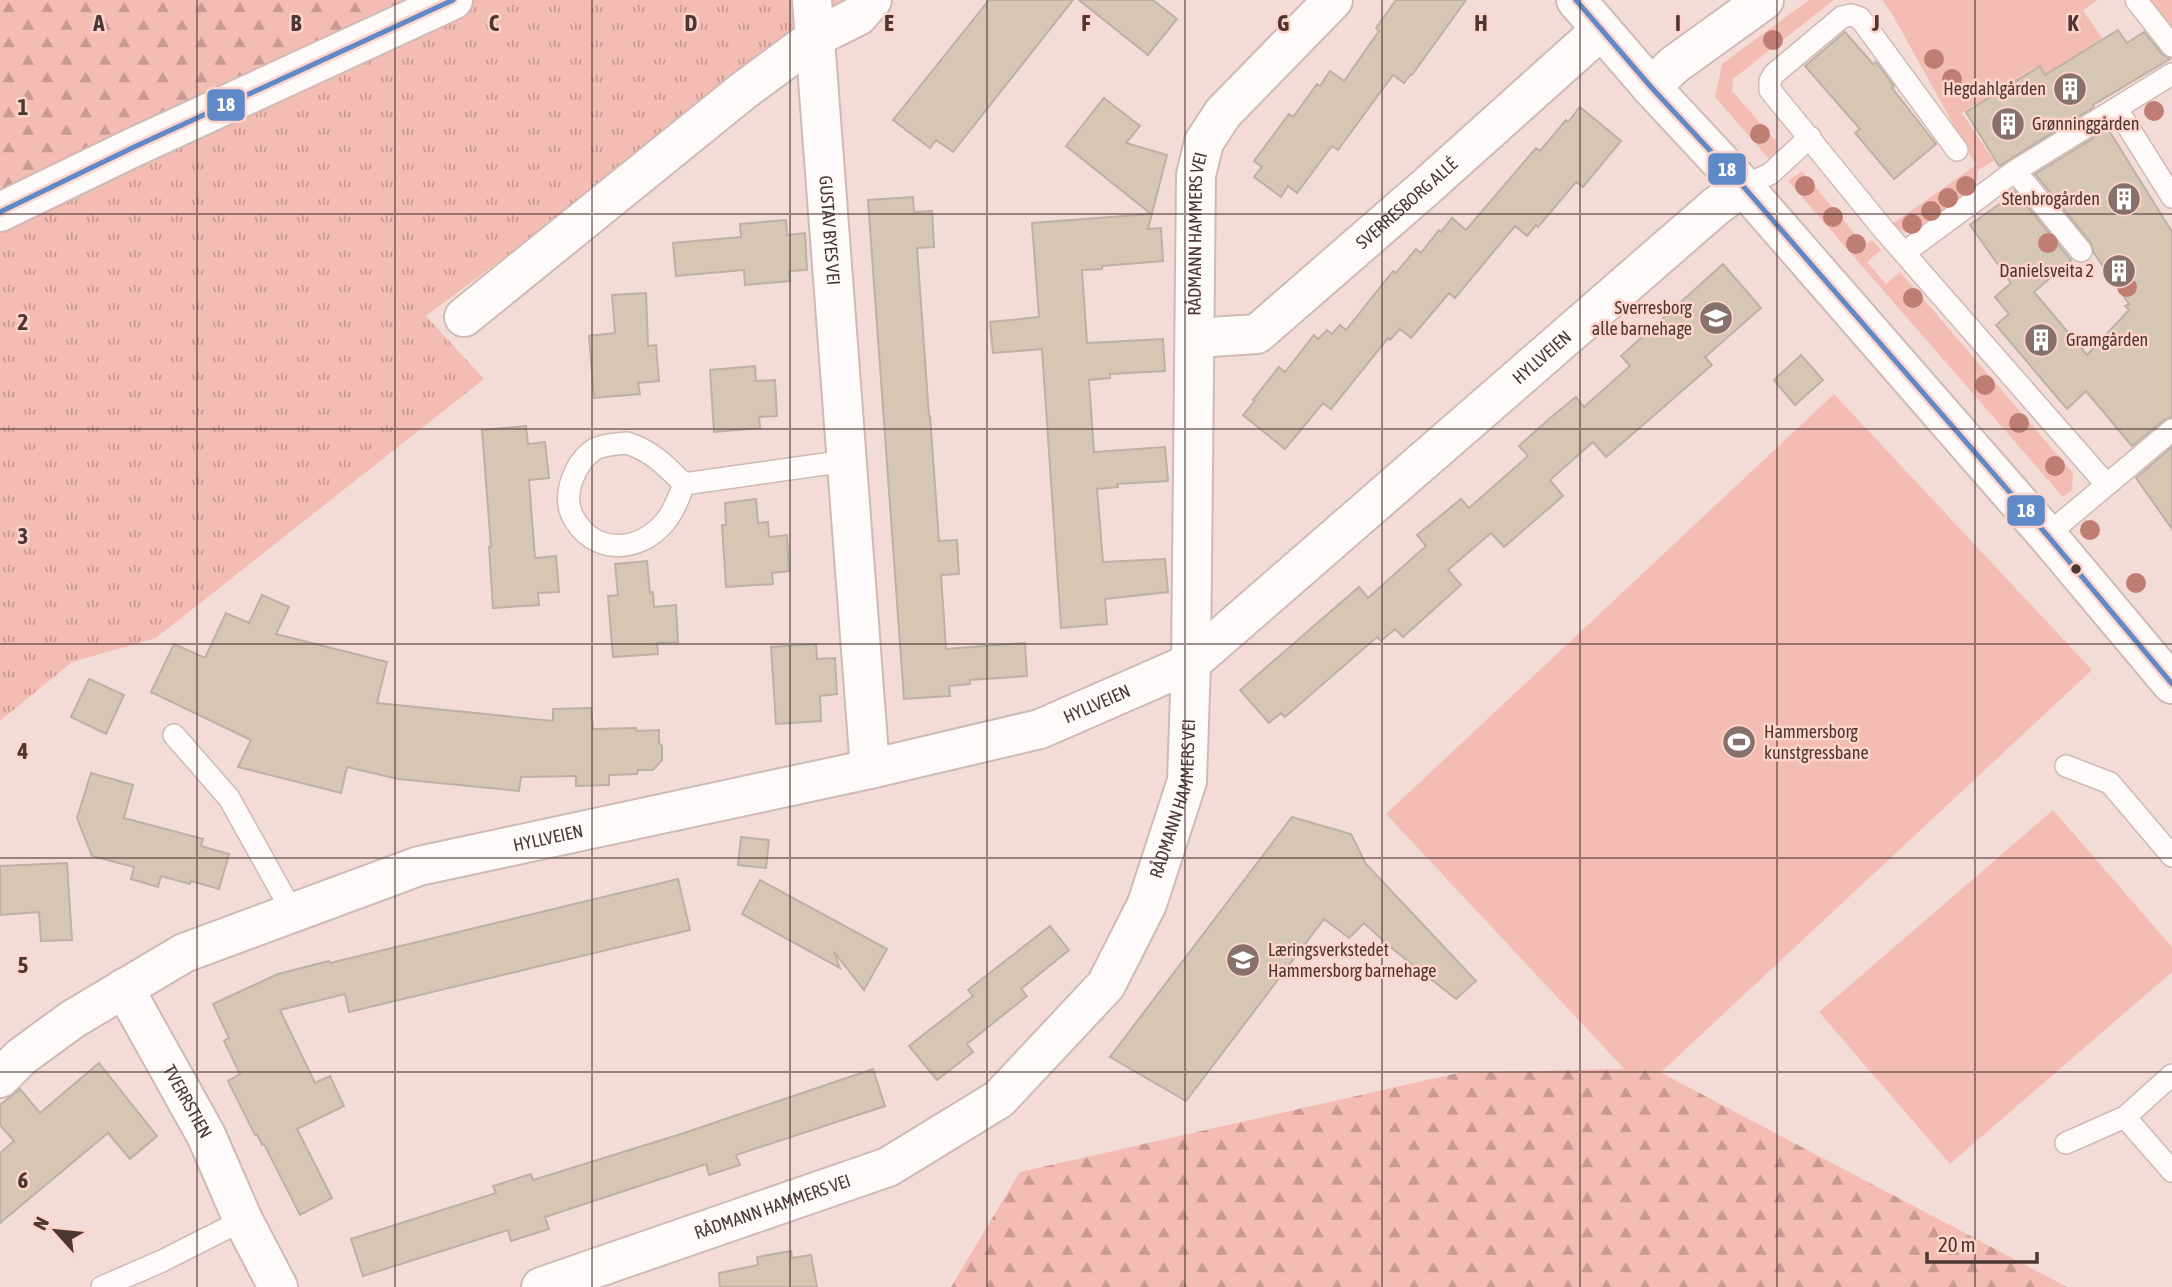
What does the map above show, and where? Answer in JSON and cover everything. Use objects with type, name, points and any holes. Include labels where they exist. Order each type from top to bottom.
[{"type":"street","points":[[0,212],[453,0]]},
{"type":"street","name":"GUSTAV BYES VEI","points":[[812,0],[870,769]]},
{"type":"street","points":[[464,317],[743,91],[816,37],[858,16],[872,0]]},
{"type":"street","name":"RÅDMANN HAMMERS VEI","points":[[541,1287],[888,1167],[999,1099],[1106,985],[1147,904],[1187,781],[1191,663],[1196,175],[1204,142],[1223,113],[1333,0]]},
{"type":"street","points":[[1576,0],[1651,87],[1743,186],[2047,535],[2172,684]]},
{"type":"street","points":[[1651,87],[1674,65],[1764,0]]},
{"type":"street","name":"SVERRESBORG ALLÉ","points":[[1195,338],[1257,334],[1437,178],[1601,30]]},
{"type":"street","name":"HYLLVEIEN","points":[[0,1077],[74,1018],[184,953],[419,866],[870,769],[1040,729],[1191,663],[1715,207],[1743,186]]},
{"type":"street","name":"TVERRSTIEN","points":[[124,988],[206,1135],[243,1220],[278,1287]]},
{"type":"lane","points":[[2136,0],[2172,46]]},
{"type":"lane","points":[[1957,150],[1860,18],[1851,15],[1842,17],[1774,74],[1770,81],[1770,90],[1904,253],[2106,484]]},
{"type":"lane","points":[[1904,253],[2015,171],[2170,80]]},
{"type":"lane","points":[[2117,109],[2172,197]]},
{"type":"lane","points":[[1743,186],[1770,174],[1810,137]]},
{"type":"lane","points":[[2015,171],[2081,251]]},
{"type":"lane","points":[[2047,535],[2172,430]]},
{"type":"lane","points":[[627,443],[641,448],[658,458],[684,484],[677,504],[665,522],[650,536],[635,544],[621,547],[603,544],[590,537],[572,516],[569,507],[571,482],[577,469],[595,449],[610,444],[627,443]]},
{"type":"lane","points":[[684,484],[846,461]]},
{"type":"lane","points":[[174,735],[229,798],[293,913]]},
{"type":"lane","points":[[2066,766],[2110,783],[2172,856]]},
{"type":"lane","points":[[2066,1143],[2125,1116],[2172,1075]]},
{"type":"lane","points":[[2125,1116],[2172,1171]]},
{"type":"lane","points":[[102,1287],[162,1261],[243,1220]]},
{"type":"green space","points":[[0,0],[465,0],[0,220]]},
{"type":"green space","points":[[465,0],[849,0],[426,316],[484,379],[156,638],[72,662],[0,721],[0,220]]},
{"type":"green space","points":[[1809,0],[1834,0],[1733,79],[1732,91],[1776,141],[1776,154],[1769,159],[1715,97],[1722,64]]},
{"type":"green space","points":[[1882,0],[2098,0],[2083,10],[2105,42],[2046,79],[2037,66],[2016,79],[2024,94],[1985,120],[1976,104],[1962,113],[1994,161],[1978,170],[1976,186],[1914,230],[1907,232],[1894,223],[1976,165]]},
{"type":"green space","points":[[2148,0],[2172,0],[2172,32]]},
{"type":"green space","points":[[1802,171],[1864,245],[1872,240],[1881,250],[1867,262],[1886,284],[1900,272],[2073,473],[2072,490],[2063,497],[1788,181]]},
{"type":"green space","name":"Hammersborg kunstgressbane","points":[[1834,394],[2092,670],[1643,1089],[1386,814]]},
{"type":"green space","points":[[2053,810],[2172,947],[2172,972],[1950,1164],[1819,1012]]},
{"type":"green space","points":[[1652,1068],[2067,1287],[951,1287],[1020,1172],[1458,1073]]},
{"type":"building","points":[[989,0],[1073,0],[953,152],[936,140],[930,148],[893,120]]},
{"type":"building","points":[[1079,0],[1153,0],[1177,19],[1148,55]]},
{"type":"building","points":[[1396,0],[1466,0],[1412,75],[1404,83],[1393,75],[1338,150],[1332,146],[1297,193],[1288,186],[1281,197],[1254,177],[1262,167],[1254,161],[1289,114],[1293,117],[1330,71],[1344,81],[1379,31],[1376,28]]},
{"type":"building","points":[[2118,30],[2127,43],[2144,32],[2162,54],[2170,59],[1999,166],[1966,112],[2040,66],[2045,75]]},
{"type":"building","points":[[1845,32],[1873,64],[1876,62],[1894,86],[1892,88],[1936,144],[1894,179],[1855,133],[1860,129],[1805,66]]},
{"type":"building","points":[[1104,98],[1140,126],[1126,143],[1167,155],[1148,229],[1161,228],[1163,261],[1082,270],[1087,343],[1163,339],[1165,371],[1110,374],[1110,378],[1089,380],[1094,452],[1165,447],[1168,481],[1117,484],[1118,487],[1097,489],[1103,562],[1165,559],[1168,592],[1105,599],[1107,624],[1061,628],[1042,349],[993,353],[990,322],[1039,317],[1032,223],[1151,214],[1066,146]]},
{"type":"building","points":[[1580,107],[1621,141],[1583,187],[1576,182],[1527,236],[1515,226],[1455,298],[1449,293],[1411,338],[1400,329],[1390,340],[1388,338],[1331,409],[1323,403],[1285,449],[1243,415],[1279,367],[1285,372],[1314,335],[1318,339],[1327,330],[1332,334],[1340,325],[1346,330],[1393,271],[1396,273],[1416,249],[1421,253],[1452,218],[1466,230],[1536,148],[1540,151]]},
{"type":"building","points":[[2108,129],[2172,232],[2172,417],[2164,420],[2132,446],[2086,391],[2067,409],[1996,325],[2009,314],[1995,297],[2011,283],[1970,225],[2015,193],[2014,190],[2071,260],[2034,292],[2087,355],[2129,310],[2125,306],[2129,304],[2094,253],[2091,243],[2035,174]]},
{"type":"building","points":[[913,197],[914,212],[932,211],[934,247],[917,248],[939,541],[957,540],[959,574],[941,575],[946,649],[1025,643],[1027,676],[970,680],[970,684],[949,686],[950,696],[904,699],[868,200]]},
{"type":"building","points":[[786,220],[787,235],[805,233],[807,270],[789,271],[790,281],[745,285],[744,270],[676,276],[673,243],[741,237],[740,224]]},
{"type":"building","points":[[1723,264],[1761,308],[1705,357],[1712,365],[1606,457],[1593,442],[1550,480],[1563,496],[1504,547],[1491,533],[1448,570],[1461,585],[1403,637],[1395,629],[1381,641],[1377,637],[1285,717],[1281,713],[1269,723],[1240,690],[1359,587],[1368,598],[1426,546],[1417,535],[1461,499],[1469,508],[1528,456],[1519,446],[1576,397],[1584,407],[1630,366],[1621,356]]},
{"type":"building","points":[[646,293],[648,346],[656,345],[659,381],[638,383],[640,394],[594,398],[589,336],[615,333],[612,295]]},
{"type":"building","points":[[1801,355],[1823,380],[1795,405],[1774,380]]},
{"type":"building","points":[[755,366],[756,381],[775,380],[777,416],[759,417],[760,428],[714,432],[710,370]]},
{"type":"building","points":[[526,426],[528,444],[545,442],[549,478],[529,480],[535,558],[556,556],[559,592],[538,593],[539,605],[493,608],[482,430]]},
{"type":"building","points":[[2172,447],[2172,529],[2136,478]]},
{"type":"building","points":[[756,499],[758,523],[768,522],[769,537],[787,535],[789,571],[772,573],[773,584],[726,587],[722,525],[726,525],[725,503]]},
{"type":"building","points":[[647,561],[654,607],[676,605],[678,642],[657,643],[658,654],[613,657],[608,596],[618,595],[615,564]]},
{"type":"building","points":[[262,595],[289,607],[276,634],[387,662],[377,703],[553,721],[553,709],[591,708],[593,729],[659,730],[662,760],[653,770],[638,770],[637,774],[609,775],[609,785],[576,786],[576,776],[521,777],[519,791],[398,779],[347,767],[341,793],[238,767],[251,740],[151,692],[174,644],[205,658],[226,613],[249,623]]},
{"type":"building","points":[[816,644],[817,659],[835,658],[837,694],[820,696],[821,721],[776,724],[771,647]]},
{"type":"building","points":[[89,679],[124,695],[106,734],[71,717]]},
{"type":"building","points":[[91,773],[133,785],[124,818],[203,839],[201,846],[229,854],[219,889],[161,876],[158,887],[131,879],[134,867],[92,856],[77,818]]},
{"type":"building","points":[[1292,817],[1351,834],[1366,864],[1476,981],[1456,999],[1364,923],[1349,938],[1324,919],[1186,1101],[1110,1057]]},
{"type":"building","points":[[741,837],[769,840],[766,868],[738,865]]},
{"type":"building","points":[[67,863],[72,940],[41,941],[39,912],[0,915],[0,866]]},
{"type":"building","points":[[678,879],[690,930],[349,1012],[345,994],[280,1010],[315,1083],[330,1076],[344,1106],[297,1129],[332,1198],[300,1215],[228,1081],[240,1074],[224,1041],[229,1038],[213,1004],[278,974]]},
{"type":"building","points":[[760,880],[887,949],[864,990],[834,952],[840,968],[742,914]]},
{"type":"building","points":[[1050,926],[1069,950],[1021,989],[1027,996],[967,1044],[973,1052],[937,1080],[909,1046],[973,996],[968,990]]},
{"type":"building","points":[[99,1063],[157,1136],[130,1159],[108,1133],[0,1223],[0,1153],[14,1141],[0,1125],[0,1105],[20,1089],[40,1113]]},
{"type":"building","points":[[873,1069],[885,1106],[736,1155],[740,1165],[709,1175],[706,1164],[545,1217],[549,1229],[511,1241],[508,1230],[363,1276],[351,1239],[496,1193],[493,1186],[531,1174],[533,1180],[681,1134]]},
{"type":"building","points":[[791,1251],[792,1258],[811,1255],[817,1287],[720,1287],[719,1273],[758,1265],[757,1257]]},
{"type":"transit line","name":"18","points":[[0,212],[453,0]]},
{"type":"transit line","name":"18","points":[[1576,0],[1651,87],[1743,186],[2047,535],[2172,684]]},
{"type":"place","name":"Hegdahlgården","points":[[2070,89]]},
{"type":"place","name":"Grønninggården","points":[[2008,124]]},
{"type":"place","name":"Stenbrogården","points":[[2124,199]]},
{"type":"place","name":"Danielsveita 2","points":[[2119,271]]},
{"type":"place","name":"Sverresborg alle barnehage","points":[[1716,318]]},
{"type":"place","name":"Gramgården","points":[[2041,340]]},
{"type":"place","name":"Hammersborg kunstgressbane","points":[[1739,742]]},
{"type":"place","name":"Læringsverkstedet Hammersborg barnehage","points":[[1243,960]]}]
